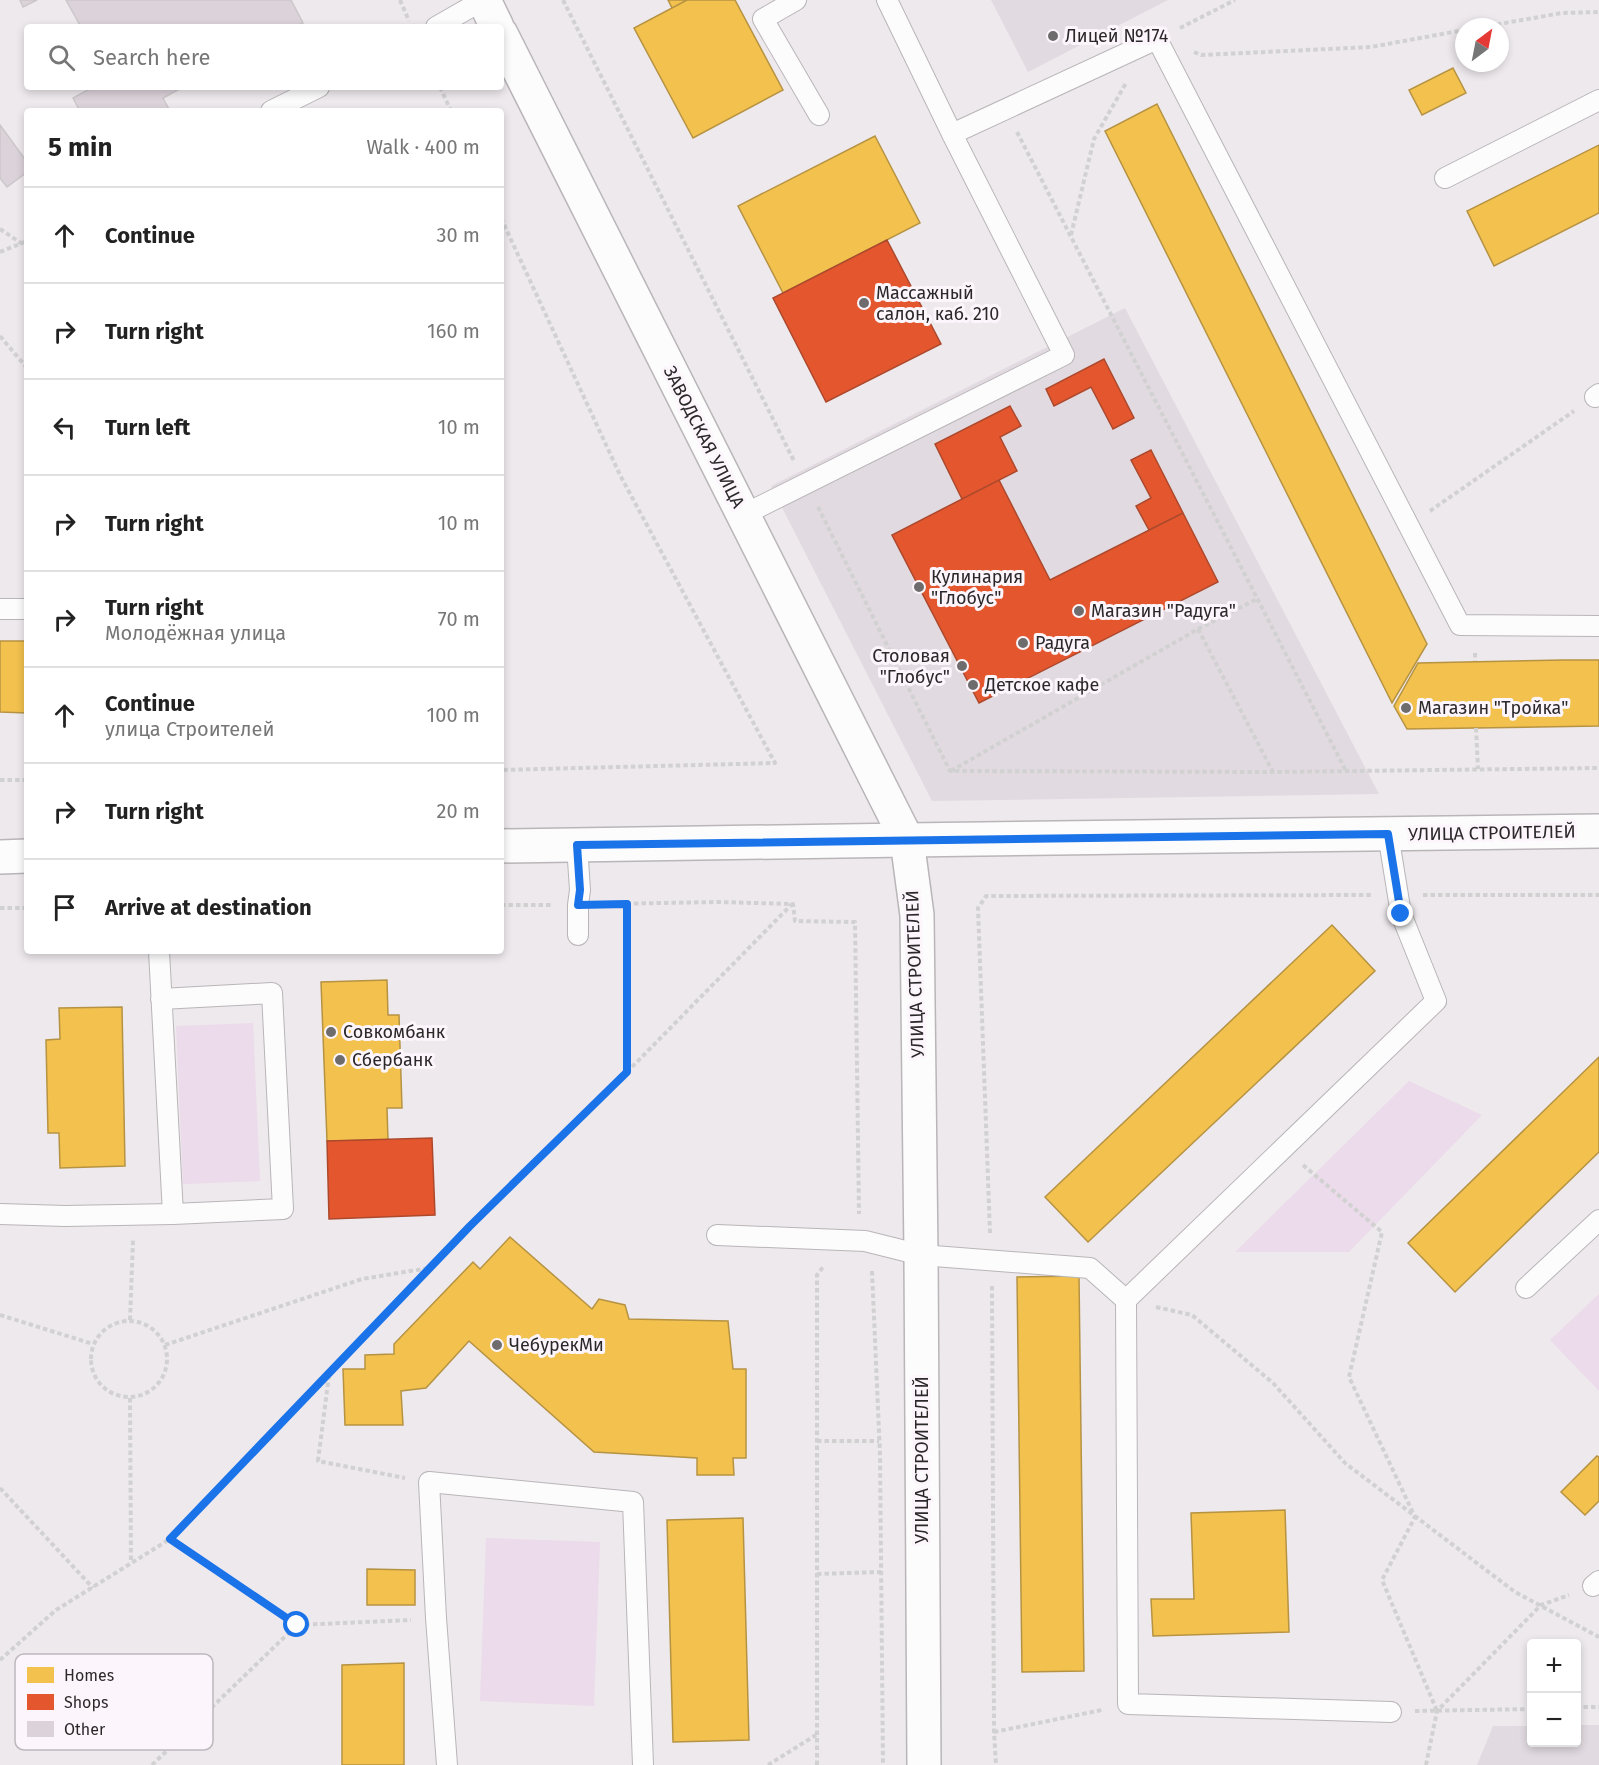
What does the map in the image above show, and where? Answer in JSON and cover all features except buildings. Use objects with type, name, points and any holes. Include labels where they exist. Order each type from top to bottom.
[{"type":"street","points":[[484,0],[496,24]]},
{"type":"street","name":"ЗАВОДСКАЯ УЛИЦА","points":[[504,40],[907,840]]},
{"type":"street","name":"УЛИЦА СТРОИТЕЛЕЙ","points":[[924,1765],[917,915],[907,840],[1599,831]]},
{"type":"street","points":[[504,846],[907,840]]},
{"type":"street","points":[[0,857],[24,856]]},
{"type":"lane","points":[[441,24],[484,0]]},
{"type":"lane","points":[[796,0],[763,19],[819,115]]},
{"type":"lane","points":[[743,515],[1064,356],[887,0]]},
{"type":"lane","points":[[952,134],[1157,39],[1460,625],[1599,626]]},
{"type":"lane","points":[[277,108],[313,90]]},
{"type":"lane","points":[[1446,178],[1599,100]]},
{"type":"lane","points":[[0,609],[24,609]]},
{"type":"lane","points":[[1388,834],[1401,914],[1436,1001],[1126,1300],[1128,1704],[1391,1712]]},
{"type":"lane","points":[[577,845],[580,890],[578,935]]},
{"type":"lane","points":[[159,954],[172,1215]]},
{"type":"lane","points":[[0,1214],[172,1215],[282,1209],[272,993],[161,999]]},
{"type":"lane","points":[[1526,1288],[1599,1220]]},
{"type":"lane","points":[[717,1235],[865,1241],[921,1255],[1090,1268],[1126,1300]]},
{"type":"lane","points":[[447,1765],[429,1482],[633,1502],[643,1765]]},
{"type":"path","points":[[400,0],[411,24]]},
{"type":"path","points":[[563,0],[950,771]]},
{"type":"path","points":[[1071,236],[1094,139],[1136,67],[1157,39],[1235,0]]},
{"type":"path","points":[[1509,22],[1562,13],[1599,12]]},
{"type":"path","points":[[1157,39],[1202,55],[1371,47],[1455,32]]},
{"type":"path","points":[[441,90],[450,108]]},
{"type":"path","points":[[1005,109],[1346,771]]},
{"type":"path","points":[[504,224],[620,475],[775,763],[504,770]]},
{"type":"path","points":[[0,230],[24,246]]},
{"type":"path","points":[[0,252],[24,243]]},
{"type":"path","points":[[0,336],[24,364]]},
{"type":"path","points":[[1408,526],[1597,395]]},
{"type":"path","points":[[950,771],[1198,629],[1257,599]]},
{"type":"path","points":[[1198,629],[1273,772]]},
{"type":"path","points":[[1476,728],[1478,770]]},
{"type":"path","points":[[950,771],[1273,772],[1599,768]]},
{"type":"path","points":[[0,780],[24,780]]},
{"type":"path","points":[[996,1765],[991,1262],[978,909],[986,896],[1599,895]]},
{"type":"path","points":[[504,905],[718,902],[793,904]]},
{"type":"path","points":[[627,904],[627,1072]]},
{"type":"path","points":[[0,1660],[56,1610],[170,1539],[470,1226],[793,904]]},
{"type":"path","points":[[793,904],[795,921],[855,922],[859,1216],[873,1278],[879,1441],[883,1765]]},
{"type":"path","points":[[0,908],[24,908]]},
{"type":"path","points":[[1284,1148],[1382,1232],[1349,1377],[1415,1517]]},
{"type":"path","points":[[130,1320],[134,1215]]},
{"type":"path","points":[[817,1765],[817,1275],[842,1240]]},
{"type":"path","points":[[165,1345],[362,1279],[430,1268]]},
{"type":"path","points":[[1126,1300],[1192,1315],[1273,1383],[1345,1463],[1515,1592],[1599,1637]]},
{"type":"path","points":[[0,1315],[93,1344]]},
{"type":"path","points":[[130,1320],[144,1323],[157,1332],[165,1345],[167,1360],[164,1374],[156,1386],[144,1395],[130,1398],[115,1396],[102,1387],[93,1374],[90,1359],[93,1344],[102,1331],[115,1323],[130,1320]]},
{"type":"path","points":[[329,1373],[318,1461],[429,1482]]},
{"type":"path","points":[[130,1398],[131,1564]]},
{"type":"path","points":[[817,1441],[879,1441]]},
{"type":"path","points":[[0,1488],[93,1588]]},
{"type":"path","points":[[1415,1517],[1382,1580],[1437,1711]]},
{"type":"path","points":[[170,1539],[297,1625],[436,1618]]},
{"type":"path","points":[[817,1574],[881,1572]]},
{"type":"path","points":[[1426,1765],[1437,1711],[1540,1605],[1596,1584]]},
{"type":"path","points":[[213,1706],[297,1625]]},
{"type":"path","points":[[994,1732],[1128,1704]]},
{"type":"path","points":[[1581,1707],[1599,1707]]},
{"type":"path","points":[[1391,1712],[1527,1709]]},
{"type":"path","points":[[768,1765],[816,1734]]},
{"type":"path","points":[[152,1765],[168,1750]]},
{"type":"shaded area","name":"Лицей №174","points":[[991,0],[1168,0],[1028,72]]},
{"type":"shaded area","points":[[1125,308],[1379,794],[932,801],[771,486]]},
{"type":"shaded area","points":[[253,1023],[260,1181],[183,1184],[176,1026]]},
{"type":"shaded area","points":[[1409,1081],[1482,1115],[1349,1252],[1235,1252]]},
{"type":"shaded area","points":[[1599,1294],[1599,1391],[1550,1340]]},
{"type":"shaded area","points":[[486,1538],[600,1542],[594,1706],[480,1701]]},
{"type":"shaded area","points":[[1581,1725],[1599,1725],[1599,1765],[1477,1765],[1493,1726],[1527,1726],[1527,1747],[1581,1747]]},
{"type":"place","name":"Лицей №174","points":[[1053,36]]},
{"type":"place","name":"Массажный салон, каб. 210","points":[[864,303]]},
{"type":"place","name":"Кулинария \"Глобус\"","points":[[919,587]]},
{"type":"place","name":"Магазин \"Радуга\"","points":[[1079,611]]},
{"type":"place","name":"Радуга","points":[[1023,643]]},
{"type":"place","name":"Столовая \"Глобус\"","points":[[962,666]]},
{"type":"place","name":"Детское кафе","points":[[973,685]]},
{"type":"place","name":"Магазин \"Тройка\"","points":[[1406,708]]},
{"type":"place","name":"Совкомбанк","points":[[331,1032]]},
{"type":"place","name":"Сбербанк","points":[[340,1060]]},
{"type":"place","name":"ЧебурекМи","points":[[497,1345]]},
{"type":"route","points":[[297,1625],[170,1539],[470,1226],[627,1072],[627,904],[578,905],[580,890],[577,845],[1388,834],[1401,914]]}]
